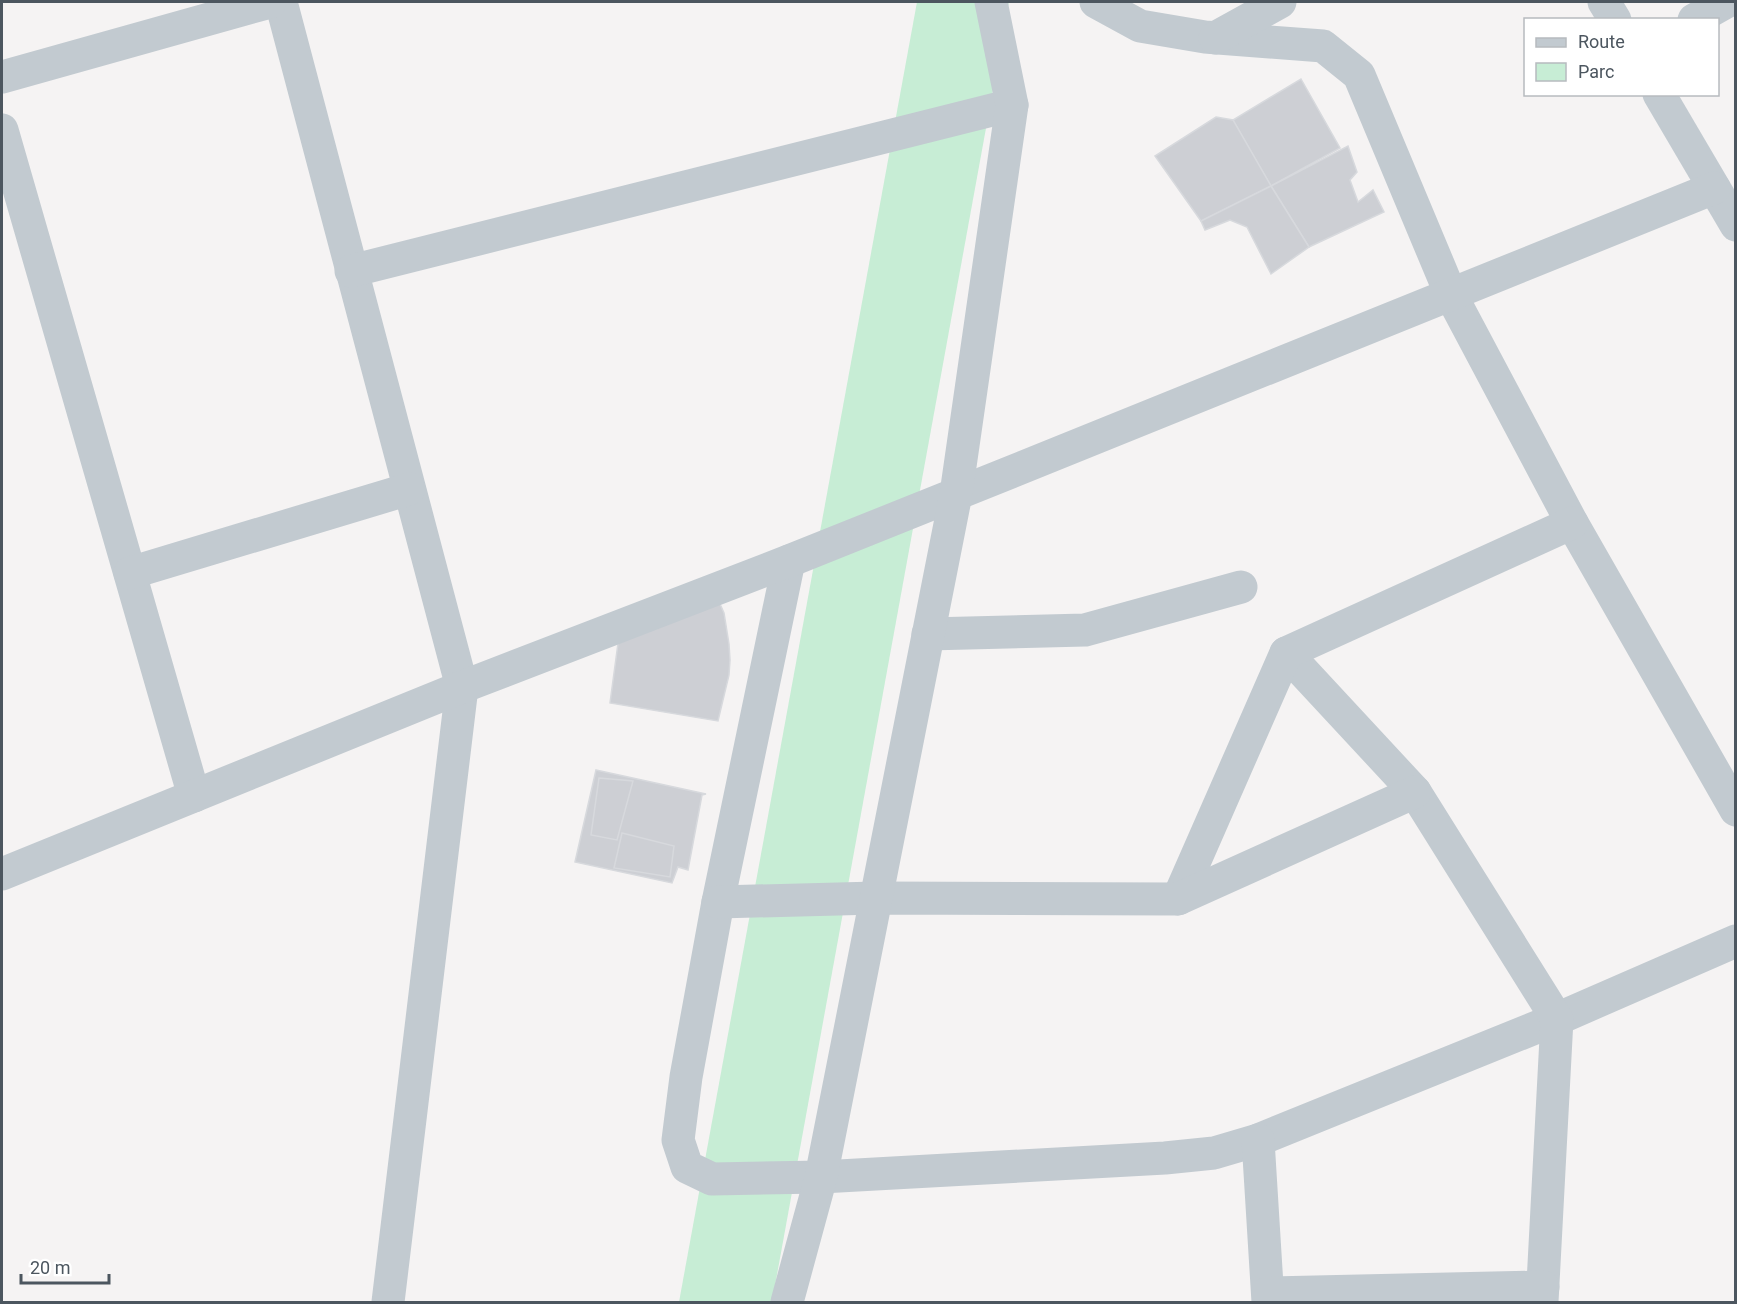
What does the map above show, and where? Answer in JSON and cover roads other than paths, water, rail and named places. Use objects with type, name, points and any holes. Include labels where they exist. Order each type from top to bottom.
[{"type":"street","points":[[2,77],[270,2]]},
{"type":"street","points":[[281,2],[462,687],[388,1302]]},
{"type":"street","points":[[787,1302],[821,1177],[956,494],[1012,105],[991,2]]},
{"type":"street","points":[[1096,2],[1140,26],[1215,38],[1323,46],[1359,75],[1451,295],[1572,522],[1736,810]]},
{"type":"street","points":[[1215,38],[1280,2]]},
{"type":"street","points":[[1604,2],[1614,18]]},
{"type":"street","points":[[1698,18],[1726,2]]},
{"type":"street","points":[[1660,96],[1736,225]]},
{"type":"street","points":[[351,271],[1012,105]]},
{"type":"street","points":[[2,130],[194,796]]},
{"type":"street","points":[[2,874],[462,687],[789,561],[1714,188]]},
{"type":"street","points":[[130,573],[409,489]]},
{"type":"street","points":[[1178,899],[1287,653],[1572,522]]},
{"type":"street","points":[[789,561],[718,902],[686,1077],[679,1130],[678,1140],[687,1167],[712,1179],[821,1177],[1165,1158],[1214,1153],[1258,1140],[1557,1019],[1736,941]]},
{"type":"street","points":[[928,634],[1085,630],[1241,587]]},
{"type":"street","points":[[1258,1140],[1268,1298],[1543,1295],[1557,1019],[1415,792],[1287,653]]},
{"type":"street","points":[[718,902],[876,898],[1178,899],[1415,792]]}]
